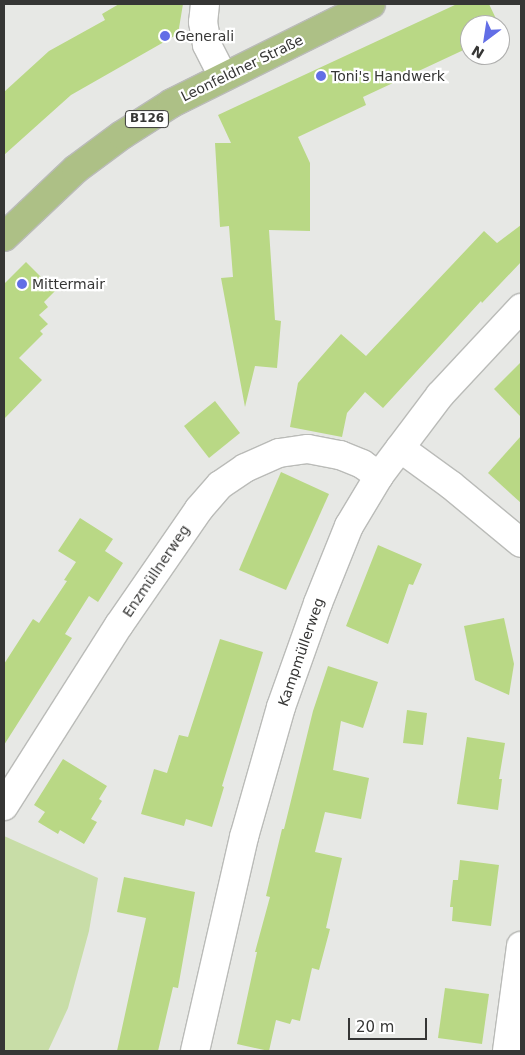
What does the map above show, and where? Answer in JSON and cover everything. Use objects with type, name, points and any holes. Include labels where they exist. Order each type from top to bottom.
[{"type":"main road","name":"Leonfeldner Straße","points":[[4,237],[91,157],[172,103],[371,4]]},
{"type":"street","points":[[205,4],[203,22],[207,45],[223,77]]},
{"type":"street","name":"Kampmüllerweg","points":[[195,1051],[244,837],[281,707],[318,603],[349,526],[379,476],[444,390],[521,308]]},
{"type":"street","points":[[400,448],[451,485],[521,543]]},
{"type":"street","name":"Enzmüllnerweg","points":[[4,806],[135,601],[194,516],[220,485],[245,468],[279,453],[308,449],[340,455],[362,464],[379,476]]},
{"type":"street","points":[[507,1051],[521,946]]},
{"type":"green space","points":[[4,836],[98,878],[89,931],[68,1008],[48,1051],[4,1051]]},
{"type":"building","points":[[119,4],[183,4],[178,34],[71,95],[4,155],[4,92],[49,51],[105,20],[102,14]]},
{"type":"building","points":[[457,4],[489,4],[494,15],[460,15],[460,52],[363,97],[366,105],[298,137],[310,163],[310,231],[269,230],[275,320],[281,321],[277,368],[255,366],[245,407],[221,278],[233,277],[229,226],[220,227],[215,143],[231,143],[218,115]]},
{"type":"building","points":[[521,225],[521,262],[482,303],[481,301],[383,408],[365,392],[347,413],[342,437],[290,427],[298,383],[341,334],[366,356],[484,231],[497,243]]},
{"type":"building","points":[[26,262],[55,291],[44,302],[48,307],[39,315],[48,324],[40,331],[43,334],[19,358],[42,380],[4,419],[4,284]]},
{"type":"building","points":[[521,362],[521,417],[494,389]]},
{"type":"building","points":[[215,401],[240,433],[209,458],[184,426]]},
{"type":"building","points":[[521,436],[521,503],[488,473]]},
{"type":"building","points":[[281,472],[329,494],[286,590],[239,570]]},
{"type":"building","points":[[80,518],[113,539],[105,551],[123,563],[98,602],[89,596],[65,634],[72,638],[4,745],[4,664],[33,619],[39,623],[67,581],[64,580],[76,562],[58,551]]},
{"type":"building","points":[[378,545],[422,564],[413,585],[409,584],[388,644],[346,626]]},
{"type":"building","points":[[504,618],[514,664],[509,695],[475,680],[464,626]]},
{"type":"building","points":[[220,639],[263,652],[222,786],[224,787],[212,827],[186,819],[184,826],[141,814],[154,769],[167,773],[179,735],[188,737]]},
{"type":"building","points":[[328,666],[378,682],[363,728],[341,721],[333,770],[369,778],[361,819],[325,812],[315,852],[342,858],[326,928],[330,929],[319,970],[312,968],[300,1021],[292,1019],[290,1024],[276,1020],[269,1051],[237,1044],[257,952],[255,952],[270,897],[266,896],[282,829],[284,829],[313,711]]},
{"type":"building","points":[[407,710],[427,713],[423,745],[403,743]]},
{"type":"building","points":[[467,737],[505,743],[499,779],[502,779],[498,810],[457,804]]},
{"type":"building","points":[[63,759],[107,786],[99,799],[102,801],[91,819],[97,822],[84,844],[60,830],[58,834],[38,822],[45,812],[34,805]]},
{"type":"building","points":[[460,860],[499,865],[491,926],[452,921],[453,907],[450,907],[453,880],[458,880]]},
{"type":"building","points":[[124,877],[195,892],[178,988],[173,987],[158,1051],[117,1051],[146,918],[117,912]]},
{"type":"building","points":[[445,988],[489,994],[482,1044],[438,1038]]},
{"type":"place","name":"Generali","points":[[165,36]]},
{"type":"place","name":"Toni's Handwerk","points":[[321,76]]},
{"type":"place","name":"Mittermair","points":[[22,284]]}]
